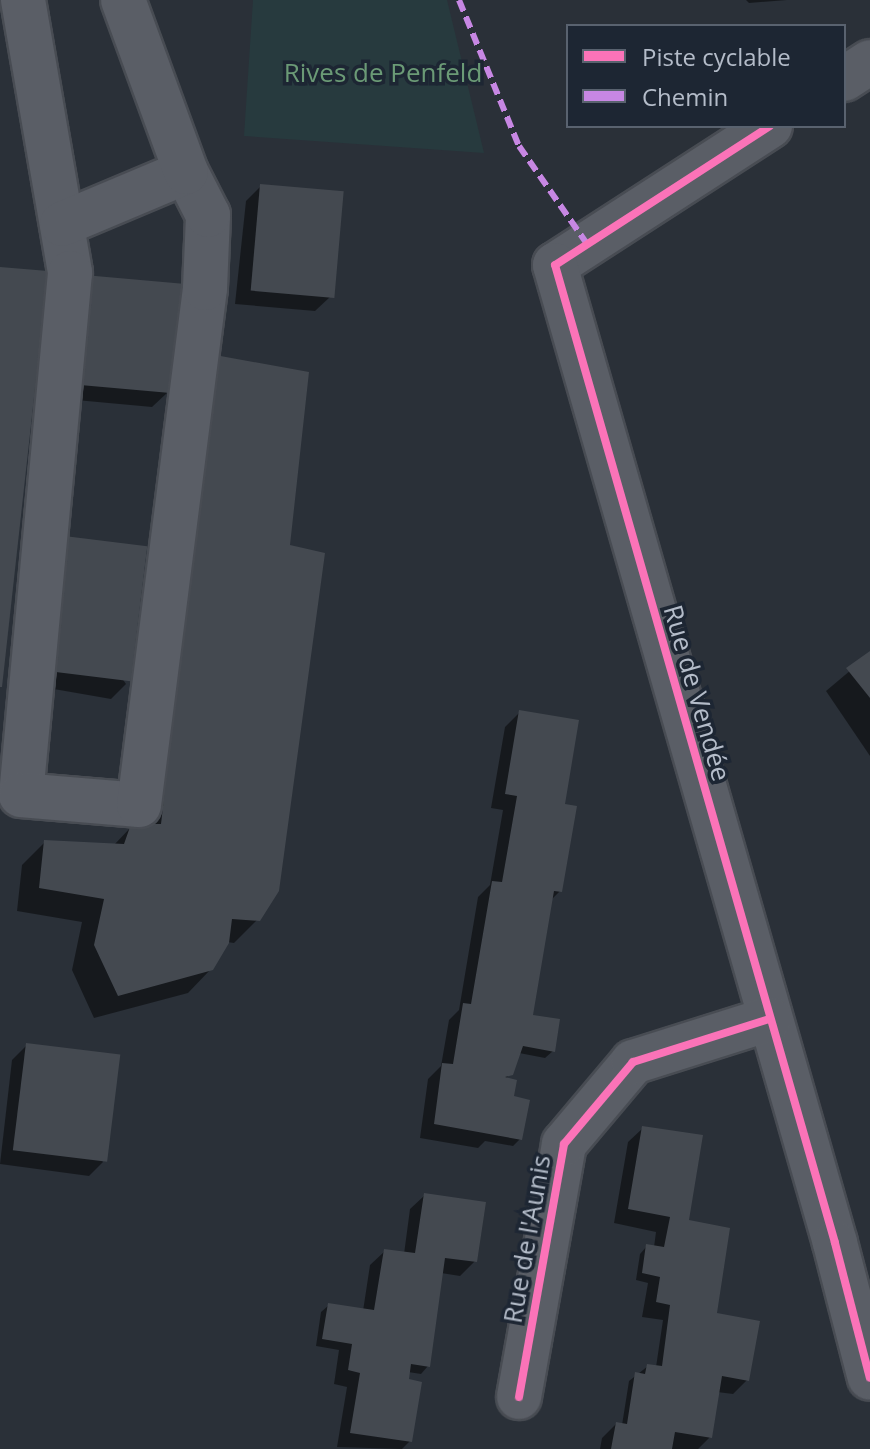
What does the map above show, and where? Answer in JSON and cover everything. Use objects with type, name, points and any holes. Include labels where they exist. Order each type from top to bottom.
[{"type":"street","points":[[23,0],[70,273],[21,795],[139,805],[205,288],[208,215],[186,172],[123,0]]},
{"type":"street","points":[[846,78],[870,62]]},
{"type":"street","name":"Rue de Vendée","points":[[767,128],[555,265],[769,1019],[852,1240],[870,1378]]},
{"type":"street","points":[[62,224],[186,172]]},
{"type":"street","name":"Rue de l'Aunis","points":[[519,1397],[564,1144],[633,1062],[769,1019]]},
{"type":"green space","name":"Rives de Penfeld","points":[[253,0],[447,0],[484,153],[244,136]]},
{"type":"building","points":[[260,184],[344,191],[334,298],[251,291]]},
{"type":"building","points":[[0,267],[48,271],[2,687],[0,687]]},
{"type":"building","points":[[84,275],[186,284],[176,393],[74,385]]},
{"type":"building","points":[[215,355],[309,372],[290,545],[325,553],[279,891],[260,921],[232,919],[229,943],[213,970],[118,996],[94,945],[104,899],[39,888],[44,840],[124,844],[131,824],[161,824]]},
{"type":"building","points":[[48,534],[147,546],[131,681],[31,669]]},
{"type":"building","points":[[870,651],[870,698],[846,668]]},
{"type":"building","points":[[519,710],[579,720],[565,804],[577,806],[562,892],[554,891],[533,1015],[560,1019],[555,1052],[523,1046],[513,1075],[505,1077],[517,1080],[514,1096],[530,1100],[522,1140],[434,1124],[442,1063],[453,1064],[463,1003],[471,1004],[492,881],[502,882],[517,796],[505,794]]},
{"type":"building","points":[[26,1043],[120,1055],[107,1162],[13,1150]]},
{"type":"building","points":[[642,1126],[703,1135],[689,1220],[730,1228],[717,1313],[760,1321],[749,1381],[722,1376],[712,1438],[675,1432],[672,1449],[611,1449],[616,1422],[627,1424],[635,1372],[645,1374],[647,1364],[662,1366],[670,1305],[656,1302],[660,1277],[642,1273],[646,1244],[664,1247],[670,1217],[628,1209]]},
{"type":"building","points":[[424,1193],[486,1202],[477,1262],[445,1258],[430,1367],[411,1364],[409,1379],[422,1382],[412,1442],[350,1433],[360,1373],[348,1370],[352,1344],[322,1339],[328,1303],[374,1310],[384,1249],[415,1253]]},
{"type":"marked path","points":[[459,0],[519,146],[587,244]]},
{"type":"cycle path","points":[[767,128],[555,265],[835,1243],[870,1378]]},
{"type":"cycle path","points":[[519,1397],[564,1144],[633,1062],[769,1019]]}]
